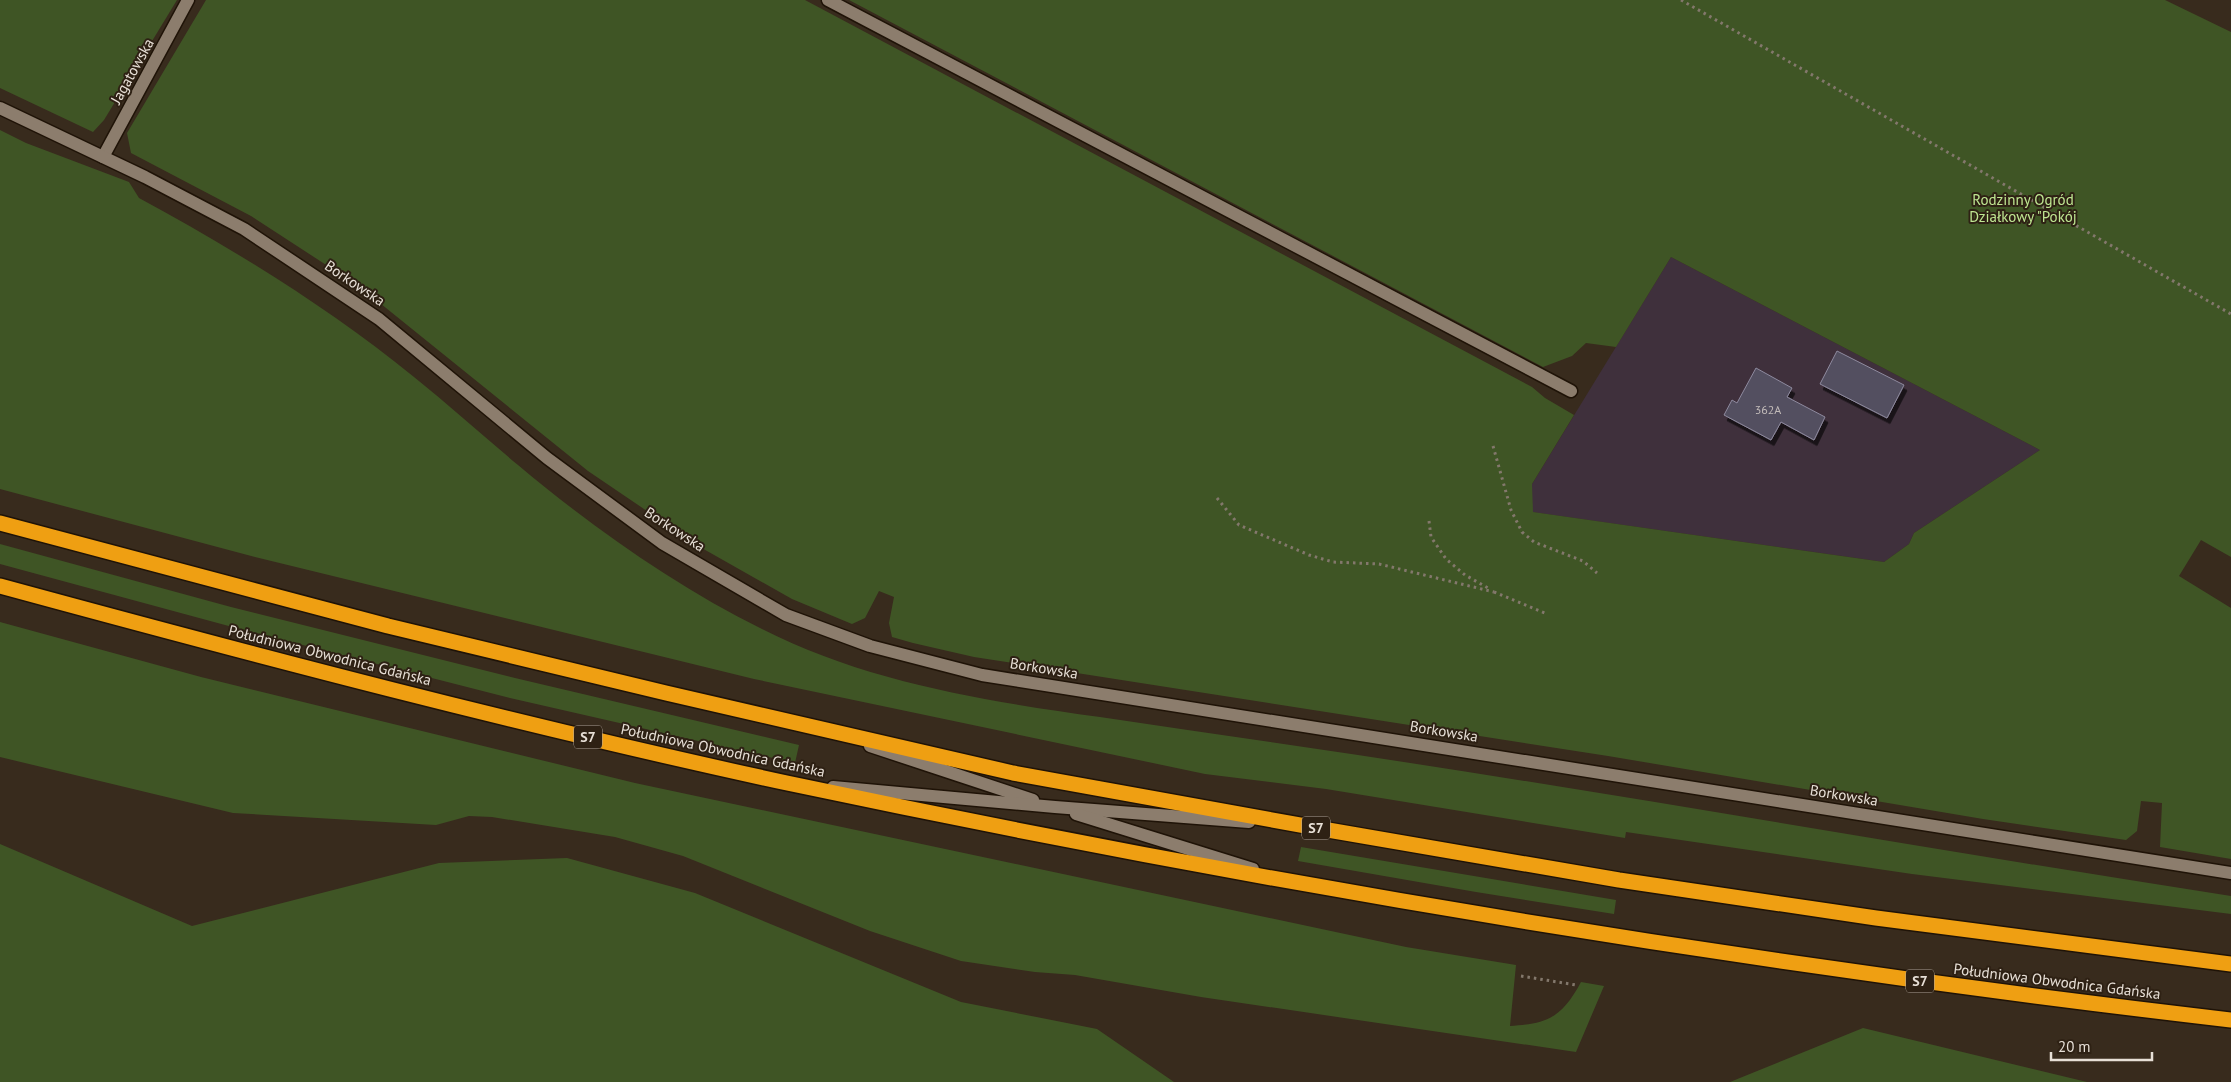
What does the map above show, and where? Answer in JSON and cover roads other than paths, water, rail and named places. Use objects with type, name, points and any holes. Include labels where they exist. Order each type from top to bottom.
[{"type":"highway","name":"S7","points":[[0,523],[388,626],[1013,773],[1304,826],[1619,880],[1886,920],[2231,964]]},
{"type":"highway","name":"Południowa Obwodnica Gdańska","points":[[0,586],[404,693],[788,783],[1182,861],[1611,935],[2052,999],[2231,1020]]},
{"type":"street","name":"Jagatowska","points":[[103,157],[188,0]]},
{"type":"street","points":[[828,0],[1571,391]]},
{"type":"street","name":"Borkowska","points":[[0,108],[103,157],[244,229],[379,319],[547,458],[662,543],[786,615],[870,646],[982,675],[2231,873]]},
{"type":"street","points":[[803,724],[1055,807],[1293,881]]},
{"type":"street","points":[[788,783],[1055,807],[1304,826]]},
{"type":"park label","name":"Rodzinny Ogród Działkowy \"Pokój","points":[[2023,208]]}]
